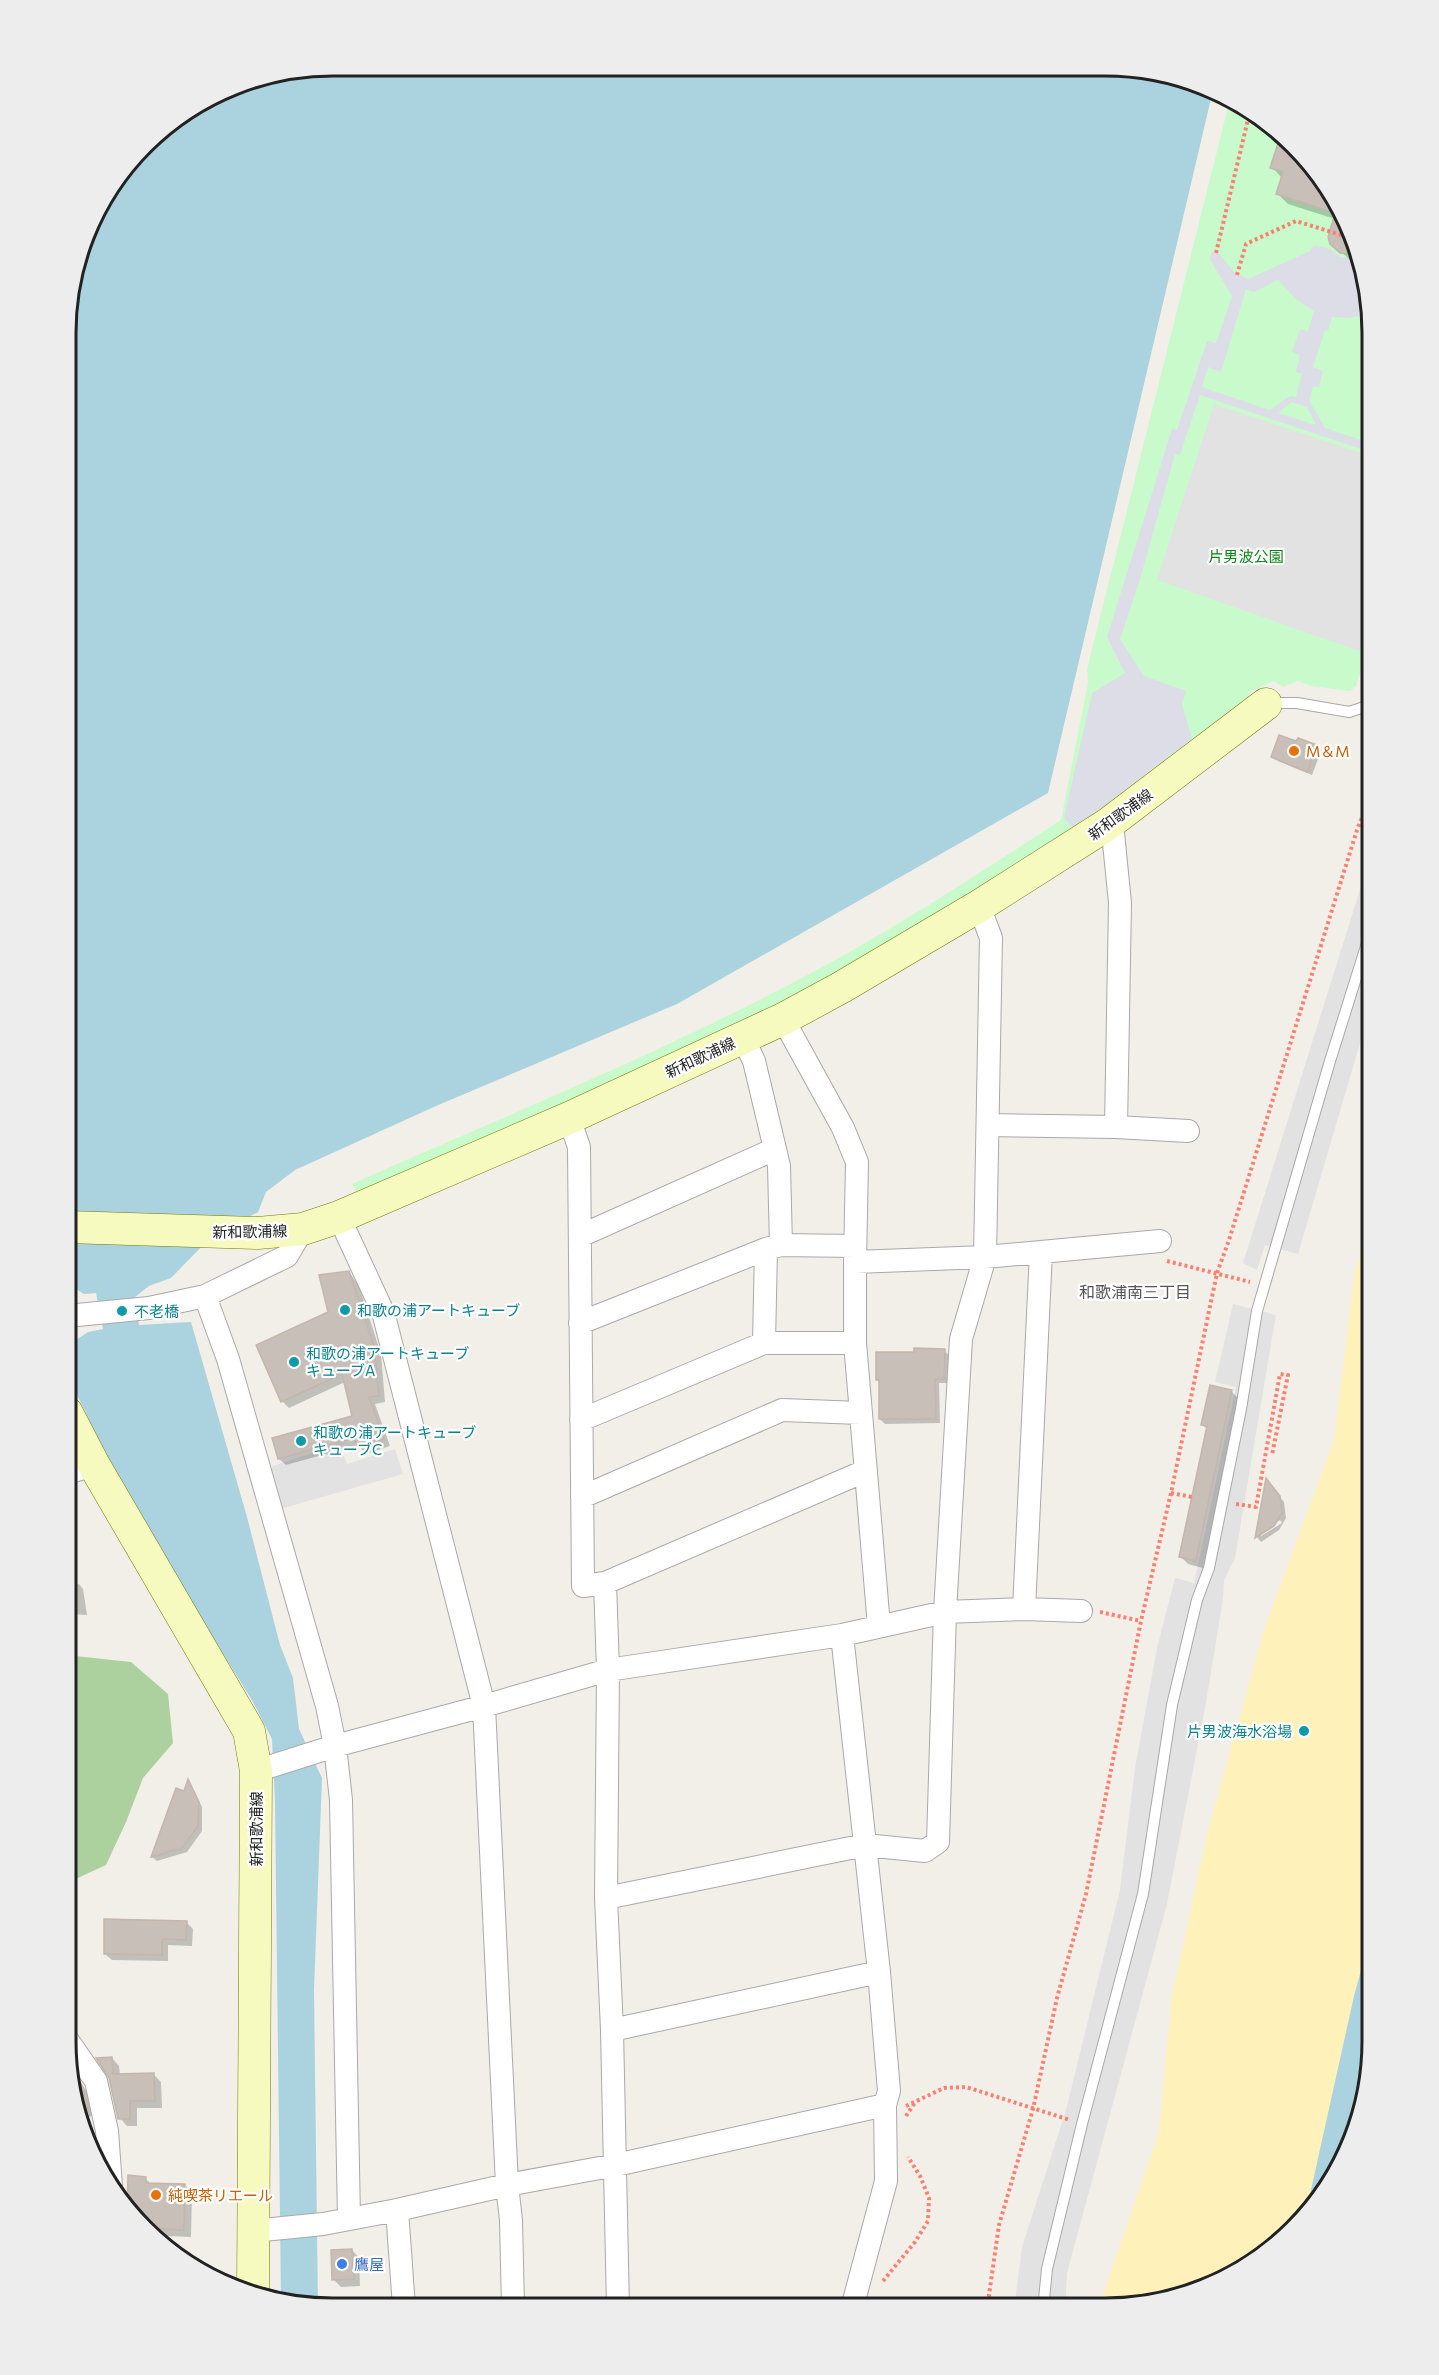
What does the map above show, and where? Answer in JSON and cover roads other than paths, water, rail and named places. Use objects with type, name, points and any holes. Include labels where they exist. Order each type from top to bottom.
[{"type":"main road","name":"新和歌浦線","points":[[76,1227],[258,1233],[303,1229],[339,1217],[569,1118],[783,1019],[979,906],[1108,824],[1266,704]]},
{"type":"main road","name":"新和歌浦線","points":[[76,1452],[80,1469],[249,1731],[263,1769],[265,2230],[254,2286]]},
{"type":"street","points":[[1108,824],[1113,833],[1120,903],[1116,1127]]},
{"type":"street","points":[[606,1898],[865,1845],[925,1851],[938,1842],[945,1612],[961,1339],[985,1257],[991,938],[979,906]]},
{"type":"street","points":[[783,1019],[843,1128],[857,1162],[855,1343],[879,1626]]},
{"type":"street","points":[[743,1038],[754,1061],[779,1166],[764,1343]]},
{"type":"street","points":[[569,1118],[579,1147],[583,1586],[605,1583],[865,1471]]},
{"type":"street","points":[[988,1125],[1116,1127],[1188,1131]]},
{"type":"street","points":[[580,1236],[775,1149]]},
{"type":"street","points":[[339,1217],[383,1312],[484,1706],[507,2185],[512,2220],[513,2298]]},
{"type":"street","points":[[76,1315],[149,1308],[205,1296],[287,1256],[303,1229]]},
{"type":"street","points":[[580,1323],[773,1247],[855,1254],[985,1257],[1041,1252],[1162,1250]]},
{"type":"street","points":[[1024,1609],[1041,1252]]},
{"type":"street","points":[[205,1296],[228,1359],[327,1707],[328,1748],[340,1800],[350,2218]]},
{"type":"street","points":[[581,1420],[764,1343],[855,1343]]},
{"type":"street","points":[[582,1497],[782,1410],[860,1413]]},
{"type":"street","points":[[605,1583],[608,1670],[606,1898],[612,2030],[618,2298]]},
{"type":"street","points":[[263,1769],[328,1748],[608,1670],[842,1635],[945,1612],[1024,1609],[1092,1612]]},
{"type":"street","points":[[842,1635],[879,1972],[890,2114],[886,2181],[855,2298]]},
{"type":"street","points":[[612,2030],[879,1972]]},
{"type":"street","points":[[77,2053],[96,2081],[107,2131],[110,2167]]},
{"type":"street","points":[[265,2230],[323,2224],[507,2185],[890,2114]]},
{"type":"street","points":[[397,2210],[403,2298]]},
{"type":"lane","points":[[1266,704],[1282,702],[1350,712],[1362,708]]},
{"type":"lane","points":[[1044,2298],[1047,2269],[1082,2124],[1143,1894],[1172,1705],[1197,1600],[1209,1568],[1241,1409],[1257,1311],[1362,959]]},
{"type":"water","points":[[1105,76],[1155,81],[1211,99],[1048,793],[677,1004],[436,1106],[295,1170],[266,1192],[258,1212],[211,1237],[171,1278],[149,1286],[135,1297],[139,1325],[191,1322],[247,1517],[280,1645],[293,1678],[299,1729],[322,1778],[314,1990],[318,2298],[281,2293],[275,1801],[272,1739],[253,1702],[126,1497],[78,1397],[76,1392],[76,1340],[88,1332],[103,1329],[96,1293],[84,1294],[76,1289],[76,334],[81,284],[96,235],[111,205],[140,164],[177,130],[220,103],[267,85],[317,77]]},
{"type":"water","points":[[1362,1967],[1362,2058],[1358,2091],[1343,2140],[1328,2170],[1309,2198]]},
{"type":"place","name":"M＆M","points":[[1294,751]]},
{"type":"place","name":"和歌の浦アートキューブ","points":[[345,1310]]},
{"type":"place","name":"不老橋","points":[[122,1311]]},
{"type":"place","name":"和歌の浦アートキューブ キューブA","points":[[294,1362]]},
{"type":"place","name":"和歌の浦アートキューブ キューブC","points":[[301,1441]]},
{"type":"place","name":"片男波海水浴場","points":[[1304,1731]]},
{"type":"place","name":"純喫茶リエール","points":[[156,2195]]},
{"type":"place","name":"鷹屋","points":[[342,2264]]},
{"type":"district","name":"和歌浦南三丁目","points":[[1135,1291]]},
{"type":"park label","name":"片男波公園","points":[[1246,556]]}]
